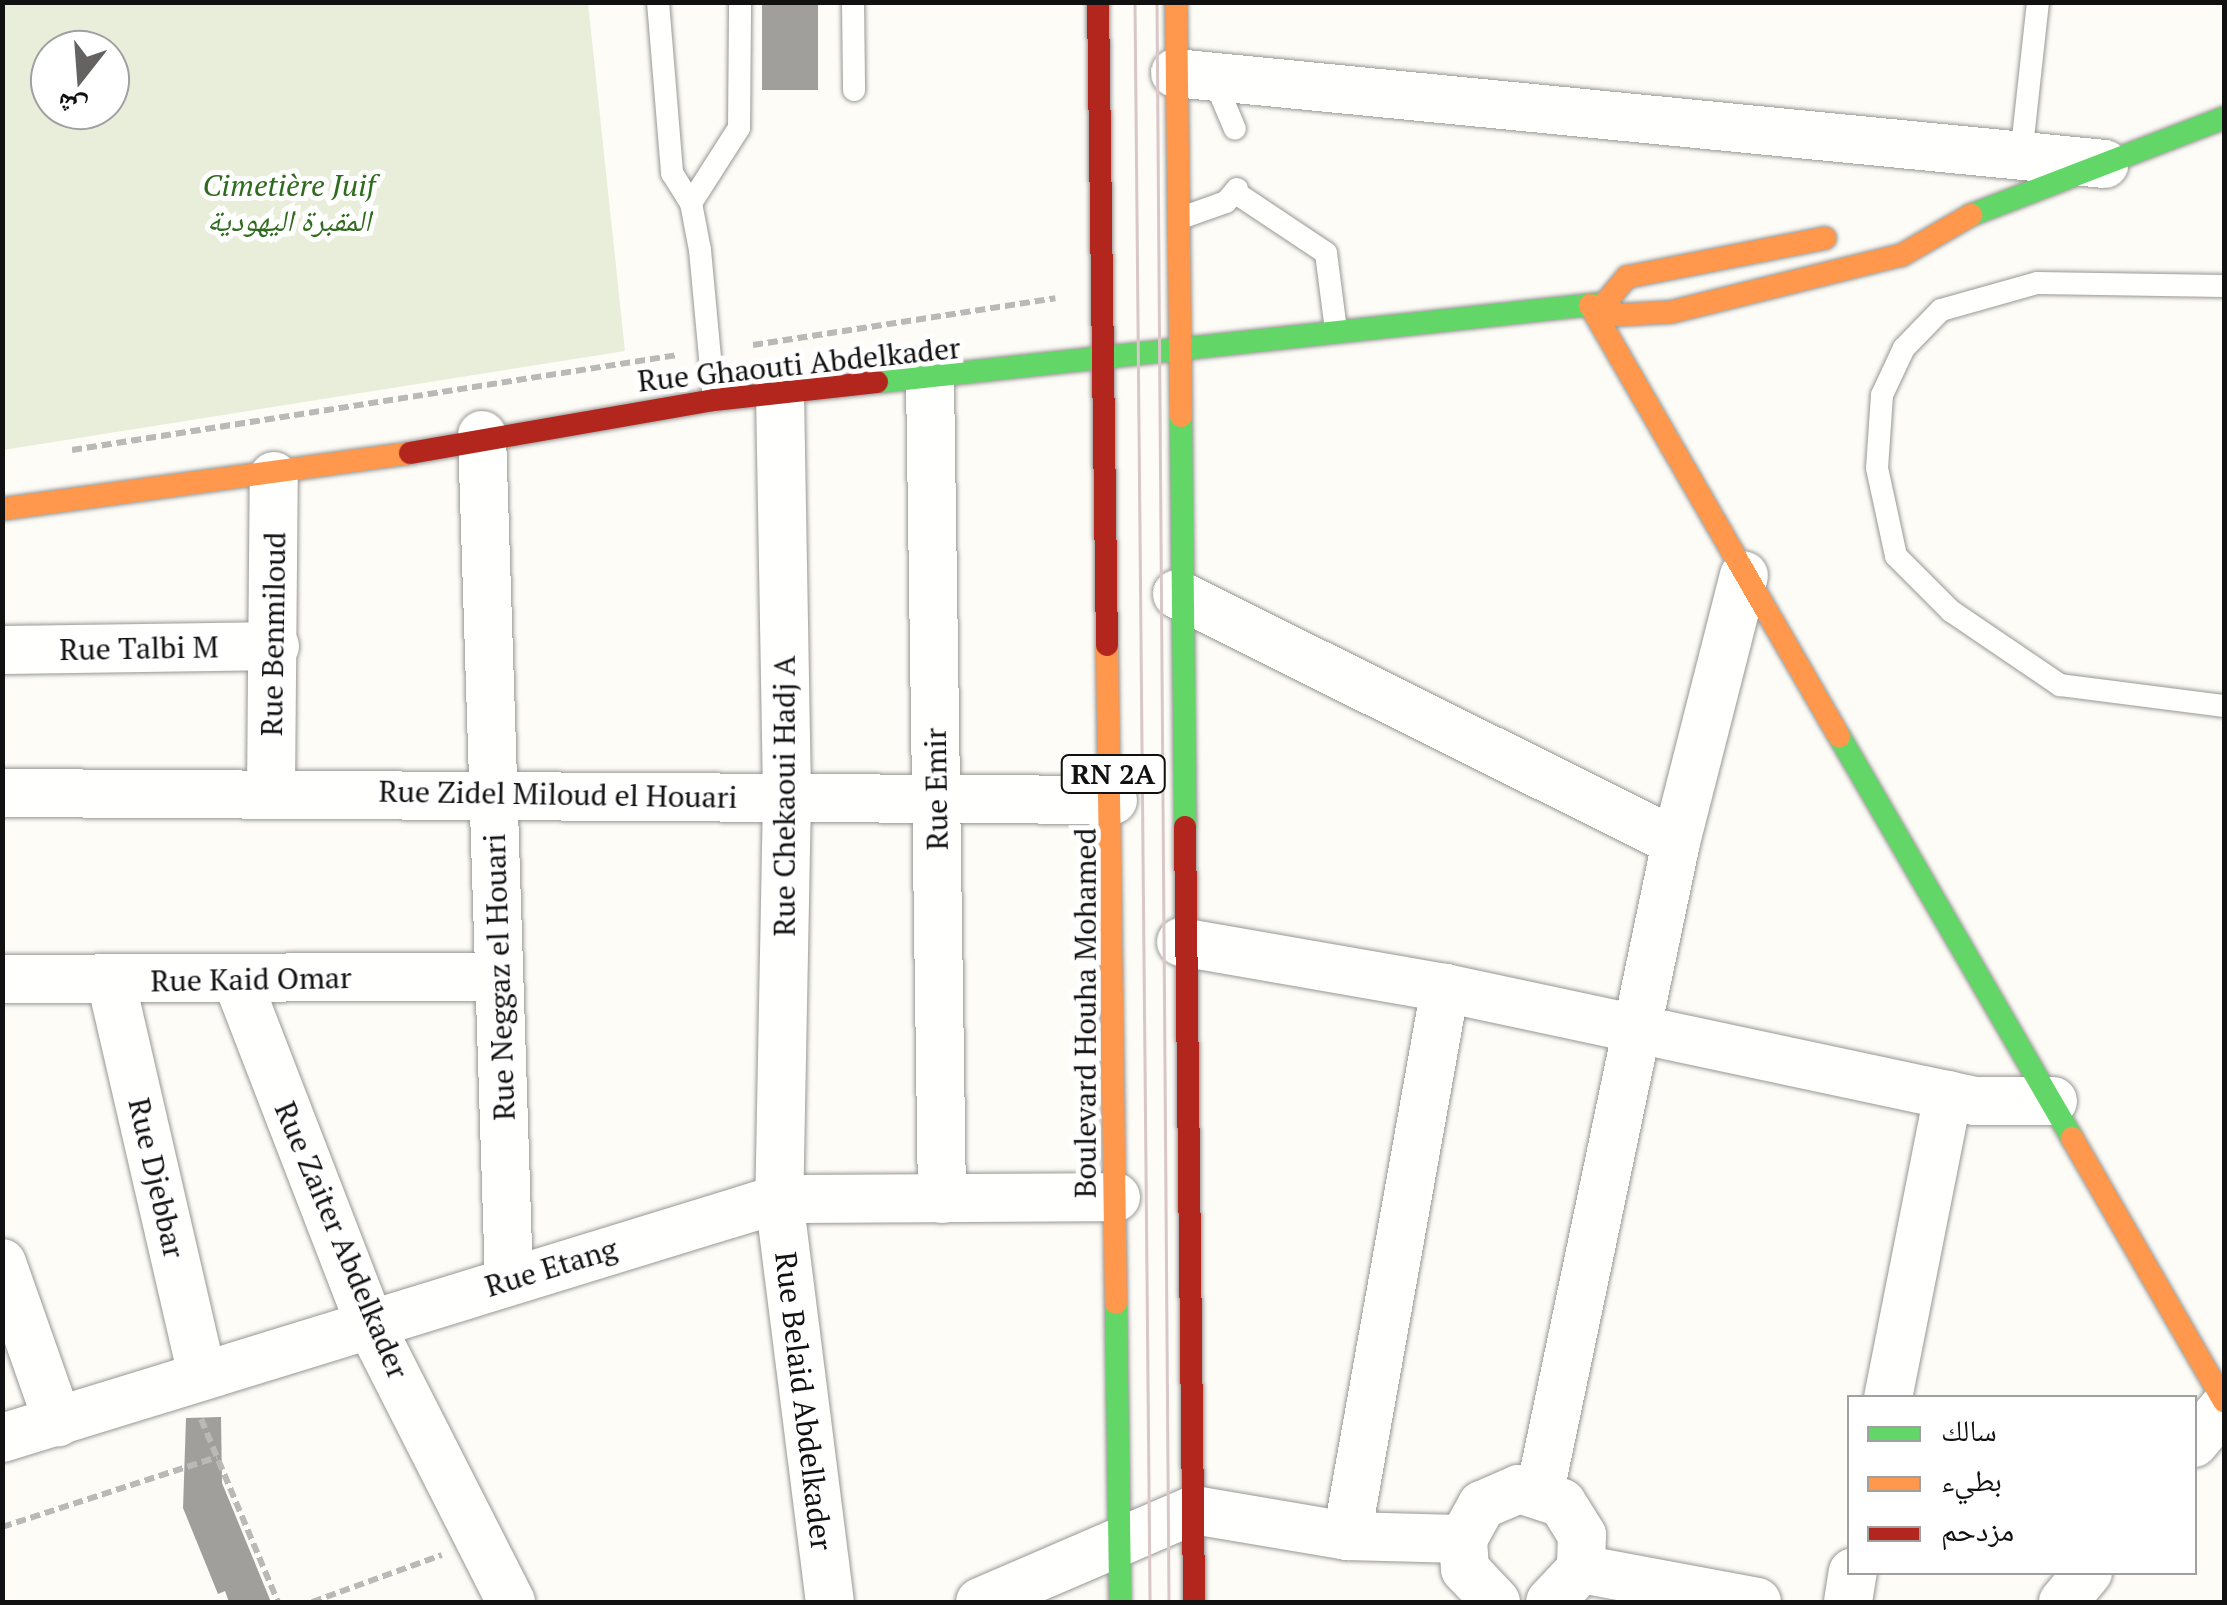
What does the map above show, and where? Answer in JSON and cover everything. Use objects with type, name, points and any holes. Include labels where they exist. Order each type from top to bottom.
[{"type":"main road","name":"Boulevard Houha Mohamed","points":[[1098,2],[1100,362],[1114,800],[1120,1602]]},
{"type":"main road","name":"RN 2A","points":[[1176,2],[1194,75],[1176,219],[1181,942],[1194,1602]]},
{"type":"main road","name":"Rue Ghaouti Abdelkader","points":[[2,509],[274,476],[482,434],[714,400],[1100,362],[1336,330],[1597,304],[1616,315],[1671,312],[1902,256],[1940,227],[2224,118]]},
{"type":"main road","name":"Rue Ghaouti Abdelkader","points":[[1900,224],[1940,227]]},
{"type":"main road","points":[[1845,234],[1627,276],[1597,304],[1744,576],[2053,1101],[2224,1404]]},
{"type":"street","points":[[1194,75],[2105,164]]},
{"type":"street","name":"Rue Emir","points":[[930,379],[942,1199]]},
{"type":"street","name":"Rue Chekaoui Hadj A","points":[[779,1199],[787,797],[780,394]]},
{"type":"street","name":"Rue Neggaz el Houari","points":[[482,434],[510,1279]]},
{"type":"street","name":"Rue Benmiloud","points":[[271,792],[274,476]]},
{"type":"street","points":[[1540,1491],[1676,842],[1744,576]]},
{"type":"street","points":[[1178,594],[1676,842]]},
{"type":"street","name":"Rue Talbi M","points":[[2,650],[274,646]]},
{"type":"street","name":"Rue Zidel Miloud el Houari","points":[[2,792],[492,791],[787,797],[936,793],[1114,800]]},
{"type":"street","points":[[1181,942],[1445,988],[1948,1095],[2053,1101]]},
{"type":"street","name":"Rue Kaid Omar","points":[[2,979],[499,976]]},
{"type":"street","name":"Rue Zaiter Abdelkader","points":[[237,980],[370,1322],[511,1602]]},
{"type":"street","name":"Rue Djebbar","points":[[111,981],[194,1378]]},
{"type":"street","points":[[1347,1536],[1445,988]]},
{"type":"street","points":[[1889,1395],[1948,1095]]},
{"type":"street","name":"Rue Etang","points":[[2,1438],[779,1199],[1116,1197]]},
{"type":"street","name":"Rue Belaid Abdelkader","points":[[779,1199],[830,1602]]},
{"type":"street","points":[[2,1263],[58,1422]]},
{"type":"street","points":[[2197,1439],[2224,1404]]},
{"type":"street","points":[[1496,1602],[1465,1569],[1463,1538],[1482,1505],[1498,1494],[1540,1491],[1574,1516],[1566,1586],[1757,1602]]},
{"type":"street","points":[[980,1602],[1121,1546],[1194,1510],[1347,1536],[1463,1538]]},
{"type":"street","points":[[1848,1602],[1853,1575]]},
{"type":"street","points":[[2063,1602],[2086,1575]]},
{"type":"lane","points":[[658,2],[672,172],[691,203],[714,400]]},
{"type":"lane","points":[[691,203],[739,128],[740,2]]},
{"type":"lane","points":[[853,2],[854,90]]},
{"type":"lane","points":[[2022,156],[2038,2]]},
{"type":"lane","points":[[1194,75],[1235,129]]},
{"type":"lane","points":[[1176,219],[1237,191],[1326,253],[1336,330]]},
{"type":"lane","points":[[2224,286],[2037,282],[1942,310],[1904,348],[1882,395],[1877,468],[1896,556],[1982,632],[2060,685],[2224,706]]},
{"type":"path","points":[[750,345],[1037,306],[1059,290]]},
{"type":"path","points":[[60,452],[687,354]]},
{"type":"path","points":[[194,1378],[217,1457],[278,1602]]},
{"type":"path","points":[[2,1527],[217,1457]]},
{"type":"path","points":[[312,1602],[480,1541]]},
{"type":"green space","name":"Cimetière Juif المقبرة اليهودية","points":[[3,2],[588,3],[625,351],[3,450]]},
{"type":"building","points":[[762,2],[818,2],[818,90],[762,90]]},
{"type":"building","points":[[221,1417],[222,1483],[271,1602],[229,1602],[225,1591],[218,1594],[183,1508],[186,1418]]},
{"type":"tram line","points":[[1135,2],[1150,1602]]},
{"type":"tram line","points":[[1157,2],[1169,1602]]},
{"type":"traffic: fast","points":[[1971,215],[2224,118]]},
{"type":"traffic: fast","points":[[877,382],[1605,303]]},
{"type":"traffic: fast","points":[[1181,416],[1185,827]]},
{"type":"traffic: fast","points":[[1839,736],[2072,1138]]},
{"type":"traffic: fast","points":[[1116,1303],[1120,1602]]},
{"type":"traffic: slow","points":[[1176,2],[1181,416]]},
{"type":"traffic: slow","points":[[1605,303],[1617,315],[1671,312],[1902,255],[1971,215]]},
{"type":"traffic: slow","points":[[1605,303],[1627,277],[1825,238]]},
{"type":"traffic: slow","points":[[1590,305],[1839,736]]},
{"type":"traffic: slow","points":[[2,509],[410,453]]},
{"type":"traffic: slow","points":[[1107,645],[1116,1303]]},
{"type":"traffic: slow","points":[[2072,1138],[2224,1401]]},
{"type":"traffic: jam","points":[[1098,2],[1107,645]]},
{"type":"traffic: jam","points":[[410,453],[714,400],[877,382]]},
{"type":"traffic: jam","points":[[1185,827],[1194,1602]]}]
